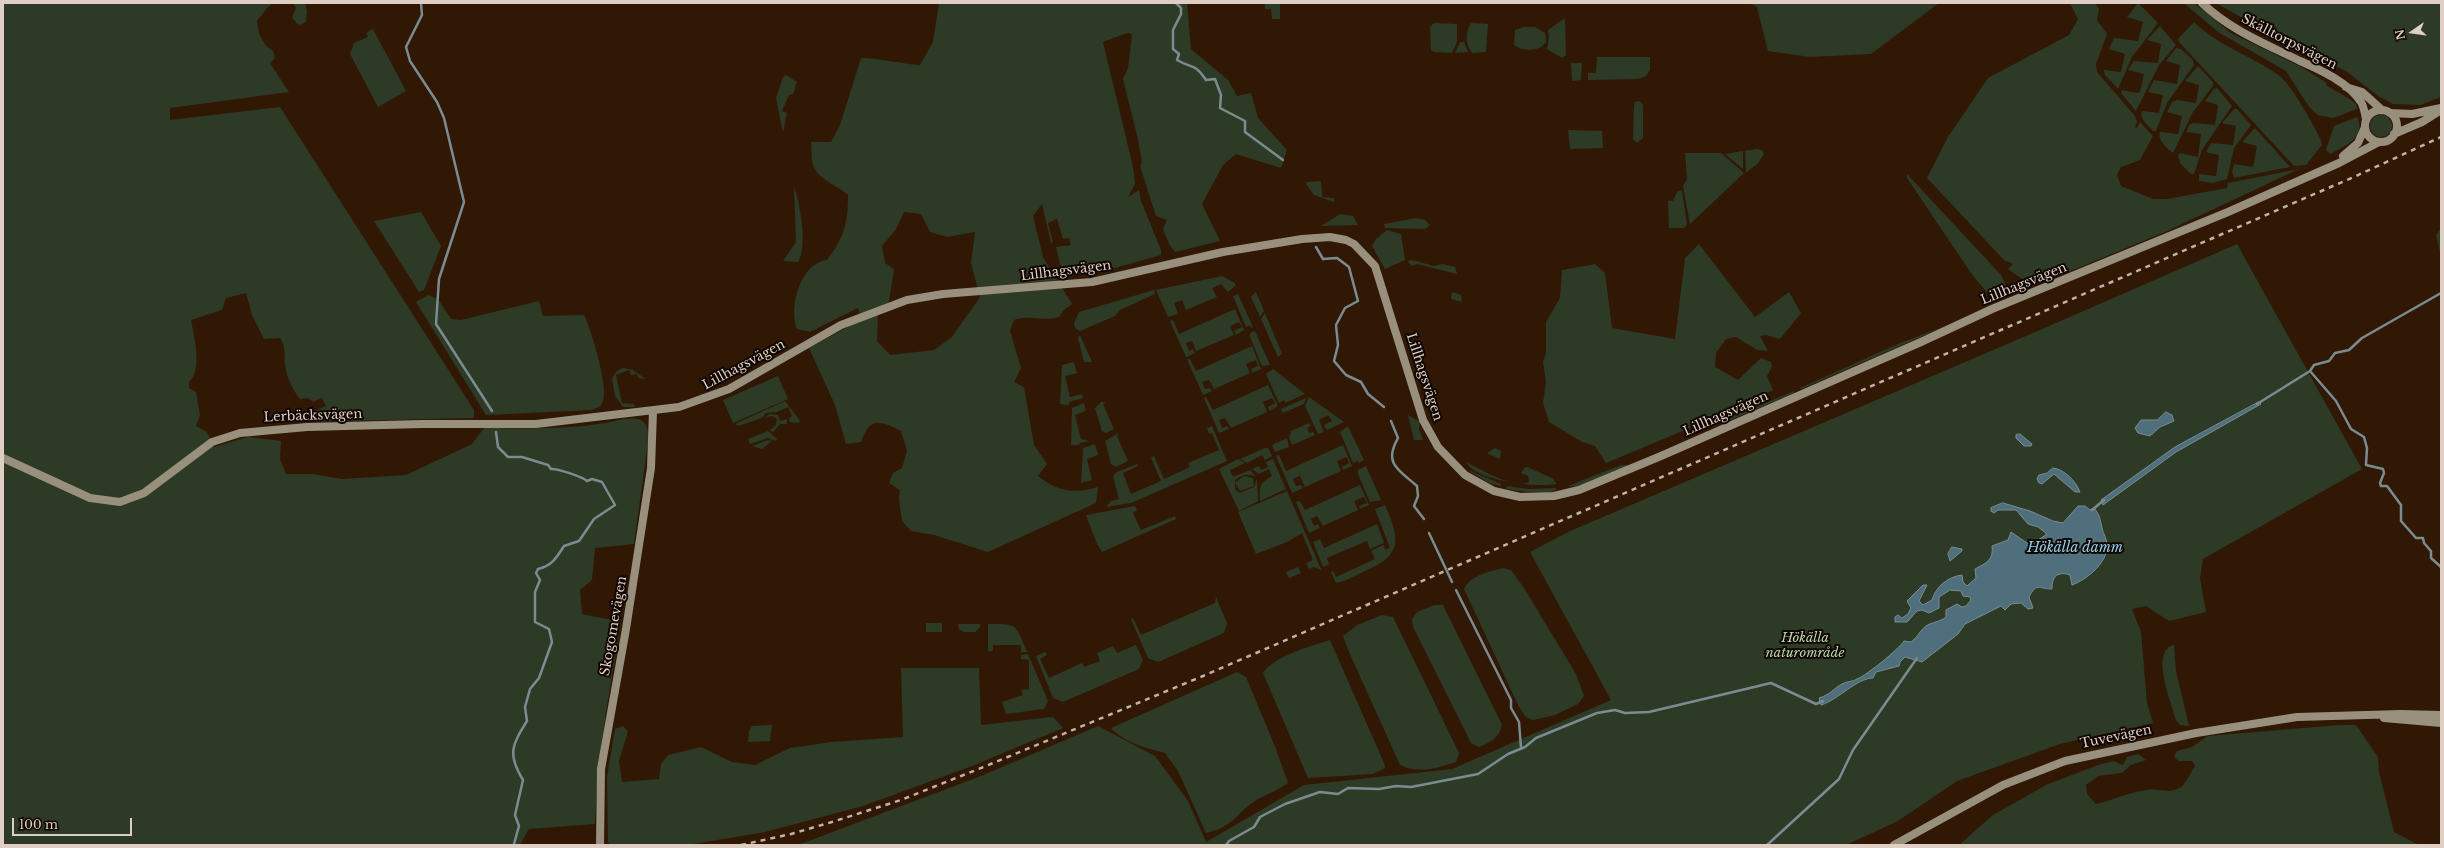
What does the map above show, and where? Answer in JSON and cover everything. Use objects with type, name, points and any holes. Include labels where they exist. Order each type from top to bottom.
[{"type":"street","name":"Skälltorpsvägen","points":[[2202,3],[2217,16],[2246,34],[2330,76],[2346,87],[2361,102],[2366,123]]},
{"type":"street","name":"Skälltorpsvägen","points":[[2346,87],[2362,92],[2382,110]]},
{"type":"street","name":"Lillhagsvägen","points":[[2382,110],[2390,113],[2412,114],[2441,109]]},
{"type":"street","name":"Lillhagsvägen","points":[[2333,164],[2339,163],[2379,142],[2388,140],[2394,134],[2422,122],[2441,109]]},
{"type":"street","points":[[2379,142],[2369,137],[2366,123],[2374,112],[2382,110]]},
{"type":"street","points":[[2390,113],[2396,123],[2394,134]]},
{"type":"street","name":"Lillhagsvägen","points":[[653,411],[690,404],[723,392],[841,325],[907,300],[943,294],[1092,282],[1223,252],[1316,237],[1334,238],[1354,244],[1375,266],[1423,420],[1438,448],[1465,475],[1494,492],[1520,497],[1554,496],[1580,490],[1615,476],[1914,345],[1992,309],[2166,239],[2333,164],[2354,148],[2366,123]]},
{"type":"street","name":"Lerbäcksvägen","points":[[3,458],[90,498],[120,502],[144,493],[208,445],[244,432],[422,424],[536,424],[653,411]]},
{"type":"street","name":"Skogomevägen","points":[[600,845],[601,769],[626,629],[651,468],[653,411]]},
{"type":"street","name":"Tuvevägen","points":[[1894,845],[2003,785],[2064,760],[2246,723],[2297,717],[2441,715]]},
{"type":"street","name":"Tuvevägen","points":[[2362,716],[2441,723]]},
{"type":"green space","points":[[3,3],[274,3],[268,7],[257,21],[263,42],[273,51],[275,58],[270,63],[289,92],[170,108],[170,120],[280,107],[474,410],[474,418],[301,422],[303,416],[326,406],[322,398],[313,402],[308,398],[300,399],[297,395],[287,374],[282,341],[280,338],[264,339],[252,315],[246,293],[226,298],[222,310],[191,320],[197,362],[196,370],[189,382],[189,388],[196,392],[200,415],[196,426],[207,432],[214,447],[248,437],[281,441],[280,459],[286,474],[313,474],[342,479],[406,475],[472,444],[484,428],[575,427],[633,418],[644,422],[648,430],[648,442],[634,544],[595,548],[592,580],[580,590],[582,614],[621,622],[601,747],[595,824],[529,829],[520,845],[3,845]]},
{"type":"green space","points":[[293,3],[305,3],[307,11],[306,22],[299,25],[292,18],[296,8]]},
{"type":"green space","points":[[939,3],[1187,3],[1191,49],[1228,80],[1237,96],[1251,93],[1258,118],[1287,150],[1281,168],[1236,154],[1223,165],[1202,204],[1220,241],[1175,252],[1169,244],[1163,229],[1167,220],[1156,216],[1140,166],[1142,162],[1137,135],[1123,79],[1128,68],[1132,34],[1127,33],[1103,42],[1133,167],[1135,184],[1128,197],[1139,190],[1141,201],[1161,250],[1161,255],[1101,272],[1063,275],[1056,247],[1071,245],[1069,238],[1063,239],[1057,219],[1048,223],[1053,242],[1051,243],[1042,204],[1033,216],[1043,257],[1072,304],[1064,310],[1059,317],[1047,319],[1020,318],[1014,320],[1010,331],[1021,368],[1014,382],[1024,387],[1034,445],[1047,464],[1038,476],[1052,485],[1066,490],[1074,491],[1098,487],[1096,503],[988,552],[934,535],[911,531],[902,521],[899,499],[900,490],[889,483],[893,473],[902,468],[907,451],[901,431],[881,423],[876,423],[868,428],[861,442],[846,444],[835,405],[809,348],[862,319],[858,308],[810,332],[797,329],[795,320],[794,309],[799,287],[810,269],[818,263],[827,260],[833,252],[844,230],[847,214],[848,195],[827,181],[817,172],[812,161],[811,142],[831,142],[840,125],[861,58],[920,65],[933,42]],"holes":[[[904,212],[921,214],[930,232],[947,237],[975,232],[971,263],[980,297],[952,337],[934,350],[890,355],[877,341],[878,313],[889,301],[894,269],[885,263],[882,246],[896,229]]]},
{"type":"green space","points":[[1265,3],[1280,3],[1280,19],[1272,19],[1271,9],[1265,9]]},
{"type":"green space","points":[[1749,3],[1939,3],[1871,54],[1810,57],[1768,51],[1757,7]]},
{"type":"green space","points":[[2070,3],[2095,3],[2099,9],[2097,20],[2107,34],[2096,64],[2097,72],[2135,116],[2137,122],[2135,127],[2137,128],[2140,122],[2153,136],[2140,160],[2121,167],[2117,175],[2121,186],[2153,199],[2167,199],[2227,188],[2228,183],[2299,169],[2167,231],[2066,273],[2030,285],[2008,269],[2013,264],[2004,260],[1927,178],[1948,137],[1988,78],[2069,35],[2078,19]]},
{"type":"green space","points":[[2138,3],[2158,23],[2132,57],[2118,89],[2105,75],[2104,70],[2121,72],[2125,54],[2109,49],[2114,38],[2138,41],[2143,22],[2127,17]]},
{"type":"green space","points":[[2184,3],[2194,3],[2231,33],[2303,68],[2356,104],[2357,109],[2333,118],[2318,115],[2309,107],[2286,71],[2218,32]]},
{"type":"green space","points":[[2216,3],[2441,3],[2441,97],[2420,105],[2393,104],[2378,96],[2346,71],[2299,50]]},
{"type":"green space","points":[[1565,18],[1566,55],[1562,58],[1547,49],[1549,38],[1548,30]]},
{"type":"green space","points":[[2194,22],[2213,38],[2267,67],[2283,79],[2289,86],[2313,124],[2321,140],[2322,145],[2306,165],[2294,166],[2179,42],[2178,39]]},
{"type":"green space","points":[[1434,23],[1457,24],[1457,42],[1452,53],[1434,52],[1431,50],[1430,27]]},
{"type":"green space","points":[[1471,23],[1488,24],[1486,52],[1472,53],[1468,46],[1468,30]]},
{"type":"green space","points":[[2160,26],[2176,45],[2159,65],[2136,111],[2121,93],[2122,90],[2137,93],[2140,92],[2144,74],[2128,70],[2134,61],[2158,63],[2161,44],[2147,40]]},
{"type":"green space","points":[[1523,27],[1535,27],[1545,33],[1546,42],[1539,48],[1531,50],[1522,49],[1514,45],[1515,30]]},
{"type":"green space","points":[[373,29],[406,91],[378,107],[350,54],[354,43],[368,37],[366,33]]},
{"type":"green space","points":[[1460,42],[1464,42],[1468,52],[1455,53]]},
{"type":"green space","points":[[2176,48],[2181,49],[2193,60],[2194,65],[2167,103],[2156,131],[2153,131],[2143,119],[2141,114],[2142,111],[2159,113],[2163,95],[2148,92],[2154,80],[2177,84],[2180,65],[2166,61]]},
{"type":"green space","points":[[1597,57],[1650,57],[1650,70],[1646,76],[1638,79],[1588,80],[1588,73],[1596,73]]},
{"type":"green space","points":[[1571,63],[1582,63],[1581,80],[1572,81]]},
{"type":"green space","points":[[2198,66],[2213,82],[2213,86],[2193,112],[2173,153],[2161,141],[2159,135],[2160,132],[2178,134],[2182,116],[2167,112],[2172,102],[2177,100],[2196,103],[2199,85],[2185,81]]},
{"type":"green space","points":[[786,75],[797,82],[793,94],[789,95],[782,111],[787,113],[783,133],[776,98],[783,77]]},
{"type":"green space","points":[[2217,88],[2232,106],[2202,150],[2194,174],[2191,174],[2180,163],[2178,155],[2180,153],[2198,157],[2201,134],[2186,132],[2190,124],[2194,123],[2215,125],[2218,105],[2205,101],[2214,89]]},
{"type":"green space","points":[[1639,101],[1643,105],[1643,138],[1637,143],[1633,139],[1634,106],[1635,102]]},
{"type":"green space","points":[[2234,109],[2237,109],[2251,125],[2234,148],[2227,179],[2213,183],[2199,181],[2199,174],[2216,176],[2219,155],[2206,152],[2211,143],[2233,145],[2236,126],[2222,123]]},
{"type":"green space","points":[[2381,115],[2389,118],[2392,126],[2389,134],[2381,137],[2373,134],[2370,126],[2373,118]]},
{"type":"green space","points":[[2357,117],[2359,130],[2357,136],[2342,148],[2330,154],[2326,150],[2334,126]]},
{"type":"green space","points":[[2255,128],[2290,167],[2234,178],[2232,172],[2234,164],[2253,167],[2257,146],[2242,142]]},
{"type":"green space","points":[[1568,130],[1602,131],[1603,148],[1570,149]]},
{"type":"green space","points":[[1757,149],[1762,150],[1764,154],[1758,163],[1746,173],[1745,151]]},
{"type":"green space","points":[[1743,151],[1743,169],[1725,154]]},
{"type":"green space","points":[[1685,153],[1721,153],[1744,173],[1690,224],[1683,186],[1687,179]]},
{"type":"green space","points":[[1907,174],[2001,275],[2010,293],[1992,298],[1973,276],[1907,178]]},
{"type":"green space","points":[[1321,181],[1322,197],[1334,198],[1334,202],[1314,195],[1306,184],[1307,182]]},
{"type":"green space","points":[[794,186],[801,214],[803,236],[801,255],[798,262],[783,261],[796,242]]},
{"type":"green space","points":[[1682,190],[1687,225],[1684,228],[1669,228],[1668,201],[1673,201],[1677,192]]},
{"type":"green space","points":[[421,212],[441,246],[424,290],[419,292],[374,221]]},
{"type":"green space","points":[[1340,214],[1353,216],[1358,225],[1321,226]]},
{"type":"green space","points":[[1416,218],[1425,220],[1430,225],[1425,229],[1385,228],[1384,224]]},
{"type":"green space","points":[[2441,228],[2441,256],[2436,235]]},
{"type":"green space","points":[[1387,230],[1401,234],[1405,260],[1385,269],[1372,246],[1376,239]]},
{"type":"green space","points":[[1699,244],[1755,317],[1789,292],[1801,313],[1780,339],[1766,335],[1760,336],[1768,351],[1757,350],[1736,337],[1726,339],[1716,353],[1715,367],[1738,380],[1761,358],[1771,362],[1772,366],[1767,376],[1773,390],[1714,418],[1606,463],[1595,446],[1582,442],[1549,422],[1543,403],[1546,382],[1543,362],[1546,353],[1546,322],[1560,298],[1562,270],[1595,264],[1605,273],[1612,328],[1675,339],[1685,258]]},
{"type":"green space","name":"Hökälla naturområde","points":[[2237,244],[2362,469],[2203,559],[2200,578],[2206,612],[2169,621],[2146,606],[2132,609],[2141,632],[2147,703],[2153,723],[2060,744],[1957,781],[1898,821],[1846,845],[798,845],[981,776],[1098,726],[1155,756],[1188,801],[1206,842],[1304,785],[1452,769],[1611,700],[1530,552],[1568,532]]},
{"type":"green space","points":[[1412,260],[1434,266],[1442,264],[1455,267],[1457,274],[1417,264],[1411,266],[1408,261]]},
{"type":"green space","points":[[1222,276],[1235,283],[1236,289],[1235,286],[1228,292],[1221,284],[1212,288],[1217,297],[1186,310],[1182,300],[1174,303],[1178,314],[1168,317],[1156,290]]},
{"type":"green space","points":[[1154,290],[1155,294],[1120,310],[1115,316],[1080,331],[1075,328],[1074,323],[1079,312]]},
{"type":"green space","points":[[1256,292],[1264,311],[1260,317],[1251,297]]},
{"type":"green space","points":[[1452,292],[1461,295],[1462,302],[1451,299]]},
{"type":"green space","points":[[1238,294],[1253,327],[1251,328],[1250,325],[1246,327],[1233,296]]},
{"type":"green space","points":[[428,295],[438,299],[451,319],[461,320],[539,301],[543,316],[584,315],[595,345],[604,384],[603,401],[601,405],[592,410],[486,415],[416,302]]},
{"type":"green space","points":[[1235,309],[1244,330],[1236,335],[1234,331],[1242,327],[1239,322],[1230,326],[1234,335],[1196,351],[1192,341],[1186,343],[1189,351],[1193,349],[1195,353],[1186,357],[1170,321],[1173,320],[1179,334]]},
{"type":"green space","points":[[1265,313],[1282,354],[1278,357],[1261,319]]},
{"type":"green space","points":[[1948,325],[1801,389],[1800,388],[1900,343]]},
{"type":"green space","points":[[1255,331],[1270,365],[1262,366],[1250,337],[1250,333]]},
{"type":"green space","points":[[1080,335],[1092,362],[1084,362],[1078,338]]},
{"type":"green space","points":[[1252,346],[1261,369],[1252,373],[1251,369],[1258,366],[1256,360],[1246,364],[1250,373],[1214,389],[1209,380],[1202,382],[1205,389],[1210,388],[1212,391],[1203,395],[1187,359],[1190,359],[1196,371]]},
{"type":"green space","points":[[1074,362],[1077,373],[1065,376],[1070,397],[1082,394],[1083,398],[1069,402],[1069,405],[1060,404],[1062,365]]},
{"type":"green space","points":[[623,368],[633,370],[646,379],[638,378],[637,374],[631,375],[629,370],[616,375],[622,403],[634,404],[635,407],[623,407],[615,396],[612,378],[617,371]]},
{"type":"green space","points":[[1273,369],[1305,394],[1285,403],[1284,400],[1279,403],[1266,374]]},
{"type":"green space","points":[[778,376],[788,399],[733,423],[723,400]]},
{"type":"green space","points":[[1268,385],[1278,406],[1269,411],[1268,407],[1275,403],[1272,398],[1263,402],[1267,412],[1231,428],[1225,418],[1219,420],[1222,428],[1227,426],[1229,429],[1219,433],[1204,398],[1206,397],[1213,410]]},
{"type":"green space","points":[[1794,391],[1794,393],[1726,422],[1726,419]]},
{"type":"green space","points":[[1309,397],[1344,422],[1327,430],[1324,425],[1332,421],[1328,415],[1319,420],[1324,432],[1318,434],[1305,406]]},
{"type":"green space","points":[[1306,398],[1304,404],[1283,413],[1281,409]]},
{"type":"green space","points":[[785,401],[800,421],[799,423],[790,422],[789,418],[792,416],[788,407],[777,412],[766,413],[762,418],[738,426],[735,424]]},
{"type":"green space","points":[[1101,402],[1106,402],[1103,404],[1114,429],[1106,433],[1102,431],[1095,408]]},
{"type":"green space","points":[[1084,403],[1086,411],[1075,415],[1081,439],[1089,441],[1080,443],[1079,445],[1071,445],[1072,408]]},
{"type":"green space","points":[[770,414],[778,415],[780,421],[787,419],[787,424],[780,424],[773,432],[770,430],[776,425],[777,419],[772,416],[764,418]]},
{"type":"green space","points":[[1408,415],[1420,422],[1419,429],[1423,440],[1414,440]]},
{"type":"green space","points":[[1309,423],[1311,426],[1307,428],[1309,433],[1313,432],[1315,435],[1292,445],[1289,438],[1291,431]]},
{"type":"green space","points":[[1212,426],[1227,461],[1131,503],[1106,507],[1111,501],[1119,499],[1113,476],[1117,472],[1137,464],[1138,466],[1123,473],[1131,494],[1161,481],[1151,458],[1154,456],[1164,479],[1190,467],[1188,463],[1219,450],[1212,433],[1209,434],[1207,428]]},
{"type":"green space","points":[[1348,426],[1364,460],[1359,463],[1358,461],[1353,463],[1340,432]]},
{"type":"green space","points":[[768,431],[777,439],[776,441],[768,438],[750,444],[748,439]]},
{"type":"green space","points":[[1119,433],[1117,436],[1128,461],[1116,467],[1111,464],[1105,441]]},
{"type":"green space","points":[[1287,438],[1289,447],[1275,452],[1272,445]]},
{"type":"green space","points":[[768,440],[772,441],[762,449],[752,446]]},
{"type":"green space","points":[[1095,444],[1098,455],[1087,459],[1092,480],[1081,483],[1083,448]]},
{"type":"green space","points":[[1343,445],[1352,466],[1343,470],[1342,467],[1349,463],[1347,457],[1337,461],[1341,471],[1305,487],[1300,476],[1293,479],[1296,486],[1301,485],[1303,488],[1292,493],[1276,456],[1279,455],[1286,471]]},
{"type":"green space","points":[[1268,448],[1272,456],[1265,460],[1262,455],[1247,463],[1240,459]]},
{"type":"green space","points":[[1495,448],[1501,451],[1500,459],[1487,453]]},
{"type":"green space","points":[[1238,459],[1245,463],[1230,470],[1233,477],[1250,470],[1256,477],[1247,475],[1238,478],[1235,480],[1235,490],[1240,493],[1254,487],[1257,479],[1258,501],[1239,511],[1219,469]]},
{"type":"green space","points":[[1273,459],[1286,489],[1260,501],[1262,483],[1272,476],[1269,469],[1259,474],[1252,469],[1259,466],[1261,470],[1268,467],[1266,462]]},
{"type":"green space","points":[[1466,462],[1504,480],[1494,478],[1481,474],[1472,469]]},
{"type":"green space","points":[[1621,465],[1630,465],[1589,482],[1580,485],[1568,486]]},
{"type":"green space","points":[[1366,466],[1381,500],[1370,502],[1358,474],[1358,470]]},
{"type":"green space","points":[[1527,467],[1552,478],[1557,484],[1524,484],[1529,482],[1528,476],[1521,473],[1524,468]]},
{"type":"green space","points":[[1466,469],[1501,484],[1501,486],[1489,483]]},
{"type":"green space","points":[[1244,476],[1253,478],[1254,486],[1240,491],[1235,483]]},
{"type":"green space","points":[[1360,485],[1369,505],[1360,509],[1359,506],[1367,503],[1364,497],[1354,501],[1358,510],[1323,526],[1317,516],[1311,519],[1314,526],[1318,524],[1320,528],[1309,533],[1296,502],[1300,501],[1305,510]]},
{"type":"green space","points":[[1507,486],[1528,489],[1557,488],[1553,492],[1526,492],[1506,489]]},
{"type":"green space","points":[[1287,491],[1321,570],[1314,567],[1309,569],[1306,563],[1313,560],[1302,533],[1287,542],[1256,554],[1238,512]]},
{"type":"green space","points":[[1385,505],[1394,527],[1395,545],[1392,552],[1386,559],[1377,565],[1347,580],[1336,583],[1331,572],[1333,571],[1336,577],[1375,559],[1371,551],[1383,545],[1385,549],[1390,548],[1375,509]]},
{"type":"green space","points":[[1135,506],[1137,510],[1133,513],[1141,530],[1175,516],[1176,519],[1102,552],[1097,544],[1086,515]]},
{"type":"green space","points":[[1377,524],[1384,543],[1370,549],[1367,541],[1327,558],[1329,564],[1323,567],[1313,542],[1320,539],[1324,548]]},
{"type":"green space","points":[[1298,567],[1301,573],[1289,578],[1286,572]]},
{"type":"green space","points":[[1503,568],[1511,570],[1524,588],[1576,674],[1584,696],[1578,704],[1555,715],[1533,720],[1526,717],[1519,707],[1464,589],[1475,577]]},
{"type":"green space","points":[[1216,597],[1227,623],[1224,633],[1158,662],[1148,658],[1131,619],[1133,618],[1141,635],[1215,603]]},
{"type":"green space","points":[[1434,605],[1443,605],[1502,725],[1499,733],[1494,739],[1479,747],[1471,743],[1413,627],[1412,619],[1417,612]]},
{"type":"green space","points":[[1382,615],[1393,617],[1459,753],[1456,762],[1435,768],[1420,770],[1407,768],[1400,765],[1343,636],[1357,625]]},
{"type":"green space","points":[[926,623],[942,623],[942,632],[926,632]]},
{"type":"green space","points":[[958,624],[980,624],[980,627],[975,632],[964,632],[959,629]]},
{"type":"green space","points":[[988,624],[1011,625],[1018,631],[1027,652],[1021,652],[1021,645],[993,645],[993,651],[988,651]]},
{"type":"green space","points":[[1330,640],[1384,763],[1385,768],[1373,774],[1308,778],[1263,673],[1275,662],[1294,652]]},
{"type":"green space","points":[[1136,645],[1143,660],[1139,669],[1063,702],[1053,698],[1036,656],[1045,652],[1047,655],[1040,659],[1049,678],[1082,663],[1084,667],[1100,661],[1097,653],[1113,646],[1117,653]]},
{"type":"green space","points":[[2174,645],[2176,671],[2189,726],[2180,725],[2176,720],[2164,678],[2163,657],[2167,649]]},
{"type":"green space","points":[[1028,654],[1048,701],[1044,709],[1006,714],[1002,702],[1023,695],[1021,690],[1029,689],[1029,660],[1021,659],[1021,655]]},
{"type":"green space","points":[[901,668],[979,668],[981,725],[1053,717],[1063,728],[972,766],[863,806],[765,832],[687,845],[610,845],[608,842],[607,777],[615,729],[623,726],[628,731],[619,761],[622,782],[659,779],[661,764],[668,755],[701,747],[732,762],[755,765],[790,748],[832,742],[903,737]]},
{"type":"green space","points":[[1237,672],[1246,677],[1276,749],[1288,783],[1258,799],[1223,827],[1206,833],[1178,771],[1165,753],[1143,747],[1129,741],[1111,728]]},
{"type":"green space","points":[[772,725],[770,741],[748,742],[749,731],[752,726]]},
{"type":"green space","points":[[2339,725],[2356,725],[2378,757],[2379,772],[2394,832],[2419,845],[1959,845],[1993,815],[2046,785],[2098,765],[2114,761],[2123,765],[2127,757],[2138,754],[2146,760],[2131,765],[2122,773],[2098,776],[2086,785],[2087,794],[2096,804],[2140,791],[2172,791],[2181,787],[2195,766],[2192,761],[2178,761],[2174,756],[2177,751],[2192,747],[2208,736]]},
{"type":"water","points":[[2259,402],[2261,404],[2176,452],[2103,505],[2101,500],[2175,447]]},
{"type":"water","points":[[2166,412],[2172,415],[2174,421],[2160,427],[2150,436],[2138,433],[2135,428],[2141,420],[2157,420]]},
{"type":"water","points":[[2020,434],[2032,444],[2031,446],[2024,446],[2016,438],[2016,435]]},
{"type":"water","points":[[2053,468],[2069,476],[2076,484],[2080,492],[2075,492],[2054,474],[2042,484],[2039,483],[2037,479],[2039,475],[2047,473]]},
{"type":"water","name":"Hökälla damm","points":[[2003,503],[2030,511],[2053,521],[2063,523],[2078,506],[2085,506],[2090,510],[2094,508],[2100,517],[2107,543],[2104,558],[2095,570],[2078,583],[2072,585],[2070,575],[2059,574],[2053,581],[2052,589],[2038,587],[2034,589],[2029,597],[2033,608],[2028,609],[2021,603],[2011,604],[2005,610],[2001,606],[1965,624],[1958,634],[1922,662],[1905,657],[1900,662],[1899,666],[1876,672],[1873,678],[1854,685],[1834,699],[1821,705],[1819,698],[1846,682],[1862,677],[1890,655],[1904,641],[1911,642],[1926,626],[1946,617],[1946,610],[1957,604],[1962,607],[1966,606],[1971,600],[1970,597],[1963,596],[1961,591],[1950,590],[1939,597],[1939,608],[1929,613],[1922,610],[1917,611],[1907,622],[1895,622],[1895,617],[1898,615],[1902,618],[1908,614],[1911,608],[1907,601],[1923,585],[1927,585],[1919,601],[1923,605],[1932,600],[1936,590],[1947,580],[1962,575],[1963,582],[1967,586],[1976,578],[1975,569],[1986,563],[1992,555],[1992,546],[2008,540],[2011,532],[2030,545],[2046,535],[2046,533],[2038,527],[2028,524],[2016,510],[1998,510],[1994,513],[1991,511],[1991,508]]},
{"type":"water","points":[[1952,547],[1962,549],[1962,551],[1950,561],[1948,554]]},
{"type":"waterway","points":[[421,3],[422,15],[406,47],[410,61],[437,102],[444,118],[464,202],[439,279],[436,324],[492,411]]},
{"type":"waterway","points":[[1176,3],[1181,8],[1181,14],[1173,30],[1173,49],[1179,54],[1177,60],[1196,68],[1206,80],[1215,79],[1221,95],[1220,108],[1245,121],[1245,132],[1283,160]]},
{"type":"waterway","points":[[1316,247],[1323,259],[1337,258],[1349,267],[1358,301],[1345,308],[1336,325],[1338,345],[1334,361],[1346,375],[1361,382],[1368,394],[1384,407]]},
{"type":"waterway","points":[[2257,404],[2310,371],[2314,365],[2329,361],[2335,353],[2349,350],[2362,338],[2441,293]]},
{"type":"waterway","points":[[2310,371],[2336,401],[2351,429],[2364,437],[2367,448],[2366,465],[2383,469],[2384,473],[2380,483],[2381,486],[2387,486],[2401,505],[2401,521],[2416,538],[2423,538],[2424,543],[2431,551],[2431,558],[2441,567]]},
{"type":"waterway","points":[[1391,421],[1398,438],[1392,454],[1395,466],[1417,486],[1418,496],[1414,506],[1424,519]]},
{"type":"waterway","points":[[496,432],[498,447],[508,457],[522,457],[548,465],[551,469],[569,473],[587,481],[592,479],[602,482],[615,505],[594,519],[579,541],[564,546],[551,563],[538,569],[536,573],[540,580],[535,592],[535,622],[549,629],[552,642],[539,678],[530,689],[525,707],[527,721],[515,743],[513,750],[515,763],[523,780],[515,815],[519,826],[514,844]]},
{"type":"waterway","points":[[2092,510],[2104,500]]},
{"type":"waterway","points":[[1429,533],[1452,582]]},
{"type":"waterway","points":[[1456,590],[1511,700],[1511,708],[1519,722],[1521,748]]},
{"type":"waterway","points":[[1767,845],[1839,779],[1853,750],[1917,658]]},
{"type":"waterway","points":[[1226,845],[1229,841],[1254,827],[1260,817],[1285,804],[1320,792],[1338,794],[1348,788],[1379,789],[1396,786],[1411,787],[1478,774],[1508,754],[1525,747],[1536,738],[1597,713],[1615,710],[1625,713],[1649,712],[1771,683],[1816,704],[1823,701]]},
{"type":"railway","points":[[741,845],[791,834],[901,800],[1203,676],[2356,176],[2441,137]]}]
